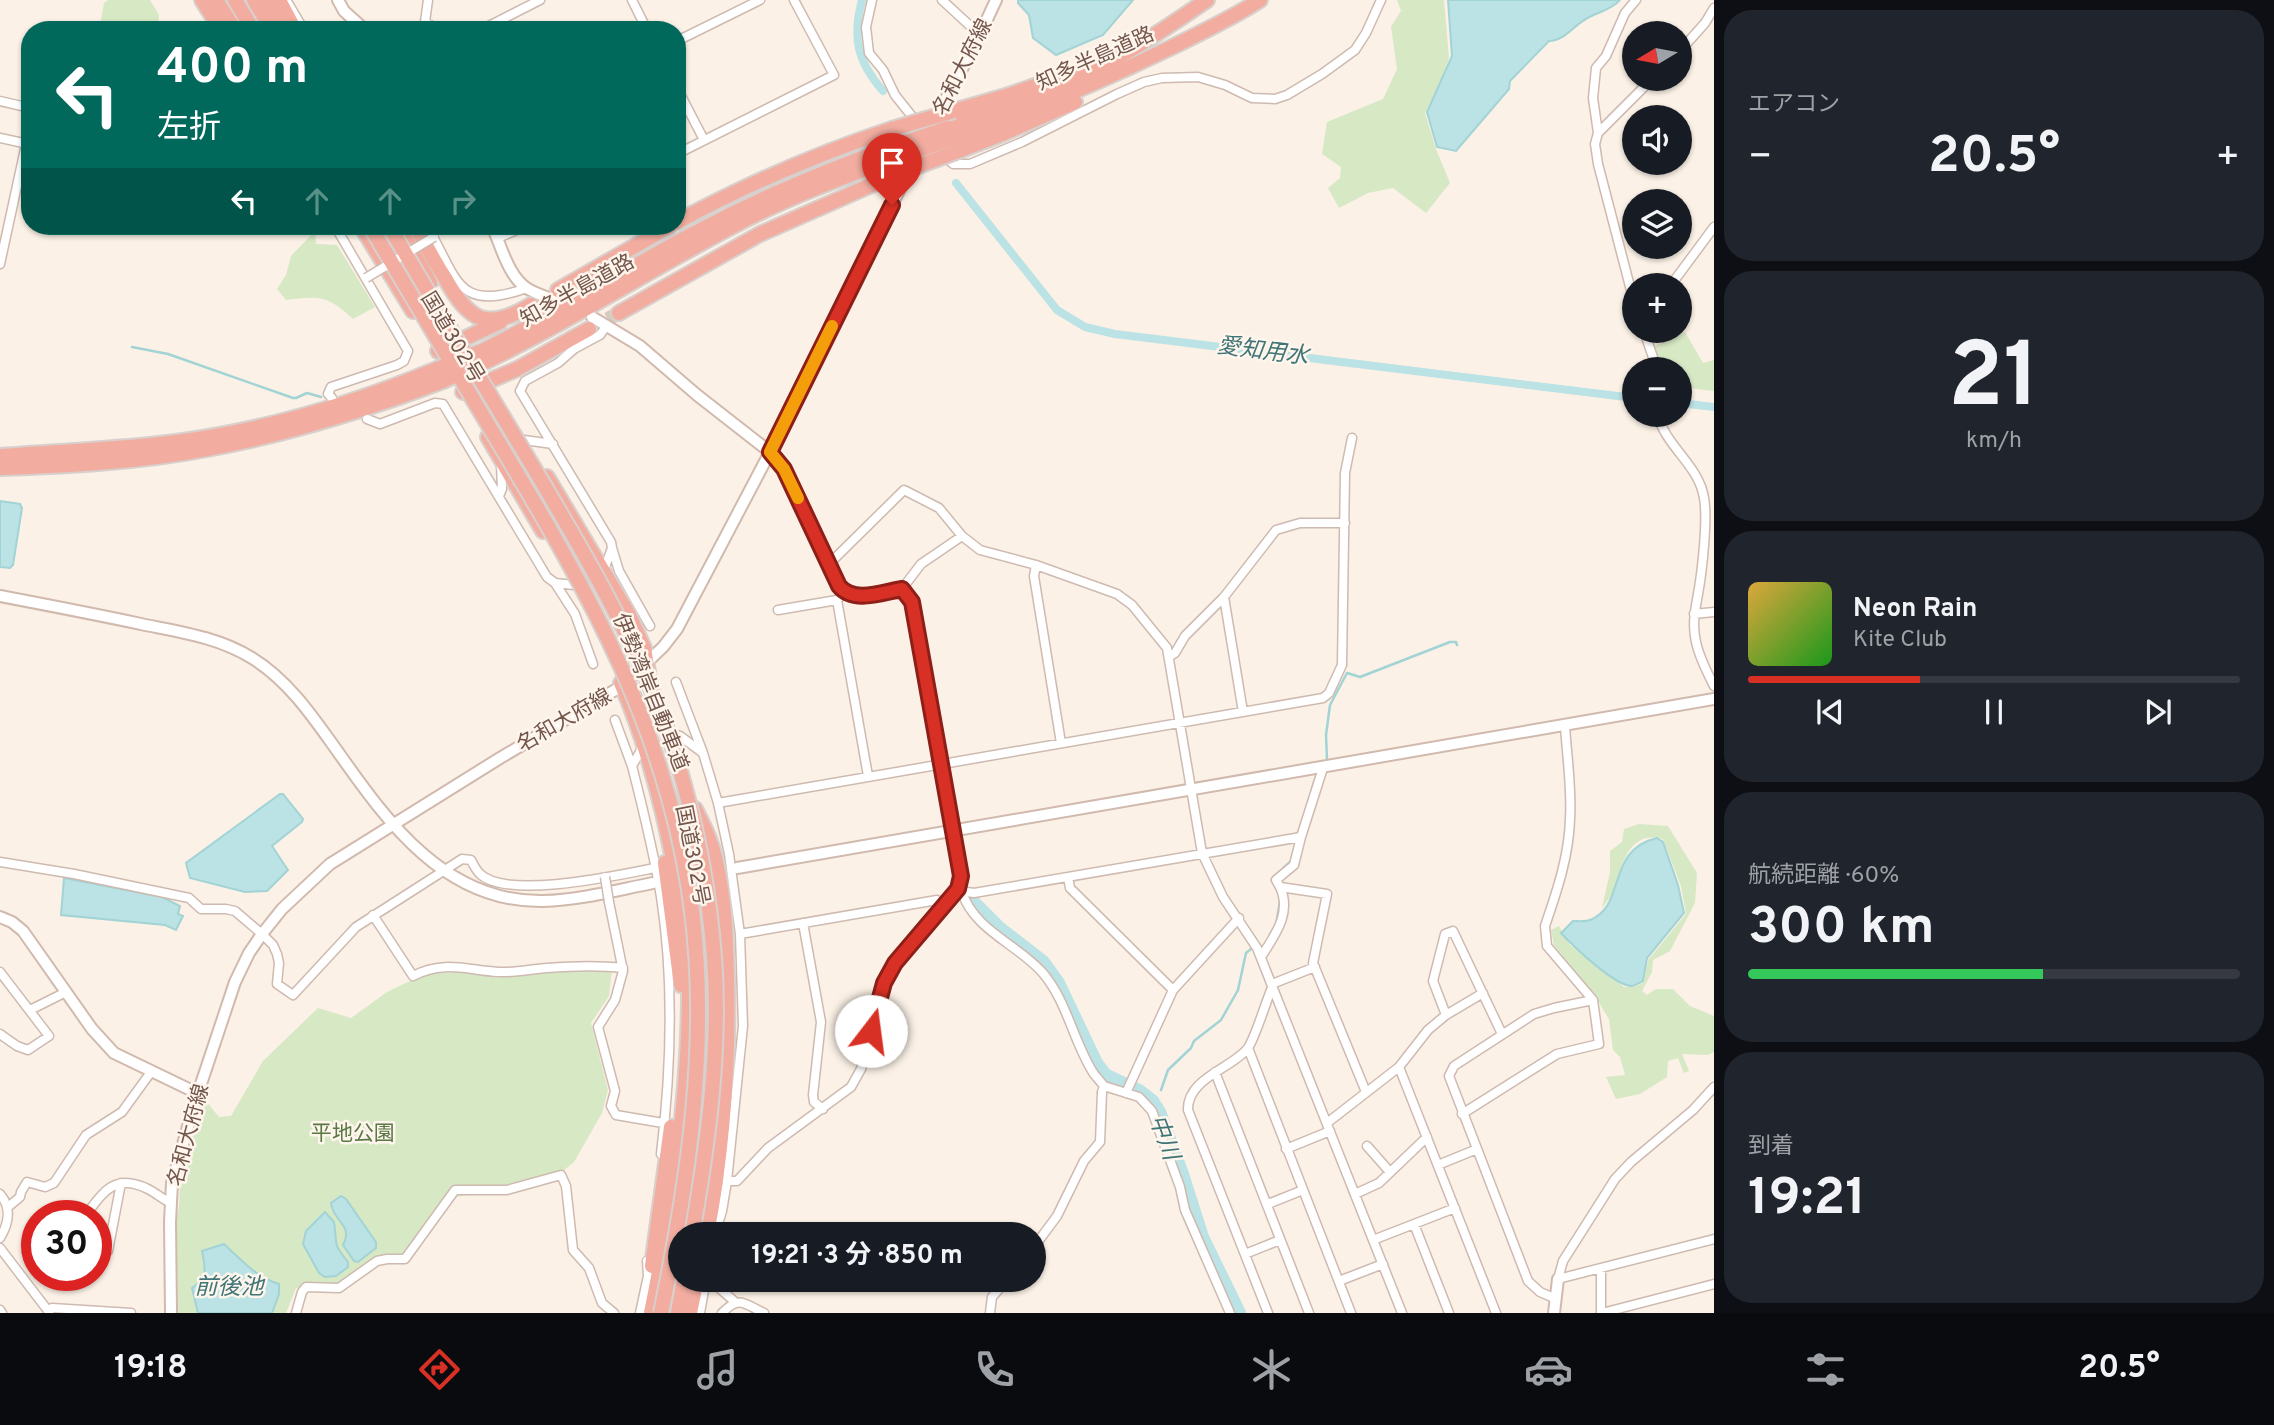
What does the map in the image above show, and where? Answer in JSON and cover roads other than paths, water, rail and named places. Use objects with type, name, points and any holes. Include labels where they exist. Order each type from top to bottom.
[{"type":"highway","points":[[202,0],[215,21]]},
{"type":"highway","points":[[216,0],[229,21]]},
{"type":"highway","points":[[223,0],[236,21]]},
{"type":"highway","points":[[235,0],[248,21]]},
{"type":"highway","points":[[254,0],[267,21]]},
{"type":"highway","points":[[264,0],[276,21]]},
{"type":"highway","points":[[279,0],[290,21]]},
{"type":"highway","name":"知多半島道路","points":[[951,140],[1132,50],[1207,0]]},
{"type":"highway","name":"知多半島道路","points":[[0,468],[98,463],[205,449],[332,420],[557,326],[735,225],[900,150],[1002,134],[1104,87],[1151,57],[1260,0]]},
{"type":"highway","points":[[686,217],[759,179],[845,144],[1006,96],[1132,50]]},
{"type":"highway","points":[[619,313],[760,234],[894,175],[951,140]]},
{"type":"highway","points":[[358,235],[412,310]]},
{"type":"highway","name":"国道302号","points":[[366,235],[463,392],[575,585],[622,686],[665,816],[685,923],[689,979],[688,1040],[675,1178],[649,1313]]},
{"type":"highway","name":"伊勢湾岸自動車道","points":[[375,235],[589,597],[631,688],[665,779],[692,912],[698,1004],[691,1121],[679,1213],[661,1313]]},
{"type":"highway","name":"伊勢湾岸自動車道","points":[[394,235],[602,586],[648,682],[681,773],[694,821],[709,910],[716,1003],[712,1087],[695,1222]]},
{"type":"highway","name":"国道302号","points":[[406,235],[488,381],[628,613],[644,648],[645,664],[695,809],[712,920],[718,1005],[713,1089],[695,1222]]},
{"type":"highway","points":[[421,235],[456,299],[466,310],[481,319],[511,317]]},
{"type":"highway","points":[[558,296],[656,235]]},
{"type":"highway","points":[[438,351],[531,305]]},
{"type":"highway","points":[[463,392],[517,369],[591,323]]},
{"type":"highway","name":"知多半島道路","points":[[0,456],[131,447],[222,435],[328,409],[440,375]]},
{"type":"highway","points":[[695,809],[715,858],[727,939],[728,1037],[720,1153],[710,1222]]},
{"type":"highway","points":[[649,1313],[655,1237],[678,1068],[682,1017],[680,979],[665,862],[665,816]]},
{"type":"highway","points":[[680,1313],[684,1292]]},
{"type":"highway","points":[[690,1313],[694,1292]]},
{"type":"street","points":[[286,0],[299,21]]},
{"type":"street","points":[[338,0],[344,11],[355,21]]},
{"type":"street","points":[[425,21],[428,0]]},
{"type":"street","points":[[499,21],[540,0]]},
{"type":"street","points":[[632,0],[642,21]]},
{"type":"street","points":[[686,37],[760,0]]},
{"type":"street","points":[[686,149],[834,75],[794,0]]},
{"type":"street","points":[[872,0],[866,27],[869,53],[883,70],[895,95],[945,158],[962,166],[1022,142],[1126,90],[1162,78],[1187,76],[1212,80],[1252,98],[1275,99],[1287,95],[1355,50],[1381,0]]},
{"type":"street","points":[[942,0],[980,35]]},
{"type":"street","name":"名和大府線","points":[[171,1313],[172,1183],[235,982],[249,953],[282,909],[312,879],[347,853],[622,686],[677,629],[770,452],[996,0]]},
{"type":"street","points":[[1629,273],[1598,164],[1595,144],[1598,133],[1593,98],[1596,68],[1606,56],[1625,13],[1636,0]]},
{"type":"street","points":[[1692,38],[1714,8]]},
{"type":"street","points":[[1598,133],[1640,91]]},
{"type":"street","points":[[0,102],[21,106]]},
{"type":"street","points":[[686,105],[704,140]]},
{"type":"street","points":[[0,138],[21,142]]},
{"type":"street","points":[[0,264],[21,174]]},
{"type":"street","points":[[1680,273],[1714,227]]},
{"type":"street","points":[[332,398],[328,394],[331,387],[397,365],[404,361],[408,351],[340,235]]},
{"type":"street","points":[[496,235],[514,275],[527,288]]},
{"type":"street","points":[[498,238],[505,235]]},
{"type":"street","points":[[366,278],[434,237],[453,276],[469,292],[488,298],[527,288],[558,296]]},
{"type":"street","points":[[591,323],[607,325],[640,346],[770,452],[784,469],[829,564],[841,596],[868,776]]},
{"type":"street","points":[[607,325],[600,335],[574,349],[558,363],[530,377],[520,387],[520,391],[611,542],[620,571],[650,626]]},
{"type":"street","points":[[367,419],[380,424],[435,403],[443,404],[547,577],[555,583],[575,614],[593,664]]},
{"type":"street","points":[[1662,427],[1689,465],[1704,498],[1702,561],[1694,614],[1695,640],[1714,686]]},
{"type":"street","points":[[718,803],[1324,698],[1342,665],[1345,473],[1352,438]]},
{"type":"street","points":[[524,440],[553,444]]},
{"type":"street","points":[[499,496],[502,489],[501,461]]},
{"type":"street","points":[[829,564],[904,490],[939,508],[962,536],[980,550],[1101,587],[1126,600],[1167,648],[1202,853],[1223,897],[1239,918],[1261,957],[1402,1313]]},
{"type":"street","points":[[1169,657],[1175,653],[1185,636],[1224,597],[1276,530],[1300,523],[1345,523]]},
{"type":"street","points":[[778,610],[841,596],[902,589],[922,564],[962,536]]},
{"type":"street","points":[[604,570],[612,548]]},
{"type":"street","points":[[1035,565],[1034,576],[1061,743]]},
{"type":"street","points":[[555,583],[575,585]]},
{"type":"street","points":[[902,589],[912,602],[961,876],[960,890],[965,903],[980,921],[1043,974],[1060,1000],[1089,1067],[1104,1086],[1139,1097],[1152,1111],[1180,1187],[1185,1210],[1230,1313]]},
{"type":"street","points":[[0,596],[200,635],[253,659],[293,692],[393,826],[443,871],[461,882],[490,894],[541,901],[564,900],[653,883]]},
{"type":"street","points":[[1224,597],[1243,712]]},
{"type":"street","points":[[1694,614],[1714,612]]},
{"type":"street","points":[[676,682],[703,753],[718,803],[729,854],[740,934],[743,1026],[727,1181],[719,1222]]},
{"type":"street","points":[[737,868],[1714,699]]},
{"type":"street","points":[[615,720],[632,766],[661,897],[669,1001],[663,1123],[648,1276],[640,1313]]},
{"type":"street","points":[[1462,1114],[1558,1054],[1599,1044],[1593,1000],[1547,946],[1545,936],[1545,926],[1565,861],[1570,821],[1565,726]]},
{"type":"street","points":[[671,733],[680,736],[703,753]]},
{"type":"street","points":[[632,766],[644,746]]},
{"type":"street","points":[[1261,957],[1280,928],[1286,900],[1276,880],[1294,865],[1323,768]]},
{"type":"street","points":[[960,890],[974,893],[1301,837]]},
{"type":"street","points":[[0,862],[189,898],[201,909],[231,910],[274,945],[279,963],[277,984],[293,995],[356,926],[465,858],[471,860],[482,876],[518,885],[550,885],[655,868]]},
{"type":"street","points":[[605,877],[623,968],[615,1000],[598,1027],[615,1091],[611,1106],[616,1115],[663,1123]]},
{"type":"street","points":[[1068,877],[1070,888],[1173,990]]},
{"type":"street","points":[[1280,887],[1326,894],[1313,963],[1366,1093]]},
{"type":"street","points":[[727,1181],[737,1181],[768,1149],[851,1087],[861,1069],[884,983],[895,963],[960,890]]},
{"type":"street","points":[[740,934],[937,900],[945,904]]},
{"type":"street","points":[[373,915],[413,976],[426,969],[449,967],[499,972],[590,965],[623,968]]},
{"type":"street","points":[[0,917],[23,931],[92,1029],[114,1053],[199,1094]]},
{"type":"street","points":[[1126,1093],[1173,990],[1239,918]]},
{"type":"street","points":[[803,923],[821,1021],[813,1095],[814,1102],[822,1110]]},
{"type":"street","points":[[1446,1015],[1433,981],[1445,934],[1453,931],[1502,1034]]},
{"type":"street","points":[[1268,1313],[1188,1110],[1188,1103],[1193,1091],[1248,1048],[1273,985],[1315,967]]},
{"type":"street","points":[[0,972],[48,1036],[29,1050],[17,1046],[0,1034]]},
{"type":"street","points":[[30,1010],[66,992]]},
{"type":"street","points":[[1286,1149],[1329,1127],[1399,1067],[1428,1030],[1446,1015],[1483,993]]},
{"type":"street","points":[[1554,1298],[1540,1292],[1528,1281],[1449,1080],[1450,1072],[1454,1066],[1542,1010],[1593,1000]]},
{"type":"street","points":[[1248,1048],[1351,1313]]},
{"type":"street","points":[[1399,1067],[1496,1313]]},
{"type":"street","points":[[8,1207],[20,1197],[27,1182],[45,1187],[54,1183],[86,1135],[122,1112],[151,1072]]},
{"type":"street","points":[[1215,1072],[1309,1313]]},
{"type":"street","points":[[1046,1231],[1057,1216],[1084,1161],[1100,1142],[1104,1086]]},
{"type":"street","points":[[1554,1313],[1554,1298],[1563,1261],[1615,1179],[1693,1110],[1714,1087]]},
{"type":"street","points":[[1355,1194],[1379,1182],[1427,1137]]},
{"type":"street","points":[[1367,1146],[1390,1172]]},
{"type":"street","points":[[1438,1165],[1478,1149]]},
{"type":"street","points":[[296,1313],[306,1287],[340,1288],[377,1261],[405,1259],[455,1190],[507,1190],[561,1175],[566,1186],[573,1250],[589,1268],[602,1303],[614,1313]]},
{"type":"street","points":[[98,1200],[112,1185],[121,1183],[147,1188],[171,1203]]},
{"type":"street","points":[[112,1230],[121,1183]]},
{"type":"street","points":[[1268,1204],[1303,1190]]},
{"type":"street","points":[[0,1194],[8,1207],[7,1222],[0,1238]]},
{"type":"street","points":[[1373,1240],[1455,1208]]},
{"type":"street","points":[[1414,1224],[1449,1313]]},
{"type":"street","points":[[1558,1279],[1714,1239]]},
{"type":"street","points":[[1245,1254],[1280,1240]]},
{"type":"street","points":[[0,1248],[48,1312],[52,1308],[131,1313]]},
{"type":"street","points":[[1339,1281],[1383,1264]]},
{"type":"street","points":[[1601,1268],[1601,1313],[1714,1284]]},
{"type":"street","points":[[700,1313],[705,1292]]},
{"type":"street","points":[[723,1292],[734,1301],[764,1313]]},
{"type":"street","points":[[990,1313],[992,1297],[996,1292]]},
{"type":"street","points":[[722,1313],[734,1301]]},
{"type":"water","points":[[1018,0],[1133,0],[1103,35],[1056,55],[1033,38],[1029,15]]},
{"type":"water","points":[[1448,0],[1620,0],[1581,22],[1559,39],[1549,41],[1510,81],[1509,89],[1456,151],[1437,147],[1427,112],[1452,56]]},
{"type":"water","points":[[0,501],[20,504],[22,508],[13,565],[10,568],[0,567]]},
{"type":"water","points":[[283,794],[303,819],[272,846],[288,870],[267,891],[245,892],[190,878],[186,863]]},
{"type":"water","points":[[1657,838],[1663,842],[1678,885],[1684,913],[1647,958],[1643,981],[1632,986],[1625,985],[1605,973],[1561,933],[1573,921],[1588,921],[1601,913],[1609,903],[1630,854],[1641,844]]},
{"type":"water","points":[[64,878],[162,897],[180,906],[178,914],[183,916],[176,930],[165,925],[61,915]]},
{"type":"water","points":[[341,1196],[346,1199],[376,1242],[376,1248],[358,1262],[354,1261],[343,1245],[346,1238],[345,1228],[335,1215],[331,1203]]},
{"type":"water","points":[[325,1212],[334,1222],[336,1243],[348,1262],[348,1267],[336,1276],[325,1277],[319,1273],[303,1244],[306,1231]]},
{"type":"water","name":"前後池","points":[[224,1244],[256,1272],[279,1284],[279,1294],[272,1313],[198,1313],[192,1288],[203,1276],[205,1268],[202,1251]]},
{"type":"waterway","name":"愛知用水","points":[[862,0],[857,26],[859,48],[867,69],[883,91]]},
{"type":"waterway","name":"愛知用水","points":[[956,183],[1057,310],[1085,327],[1115,334],[1622,397]]},
{"type":"waterway","points":[[132,347],[168,354],[293,398],[307,393],[321,397]]},
{"type":"waterway","name":"愛知用水","points":[[1692,404],[1714,407]]},
{"type":"waterway","points":[[1327,760],[1326,735],[1330,705],[1347,673],[1360,677],[1450,642],[1456,642],[1457,645]]},
{"type":"waterway","points":[[1301,826],[1315,779]]},
{"type":"waterway","points":[[1278,892],[1272,879],[1291,861],[1294,849]]},
{"type":"waterway","name":"中川","points":[[970,899],[999,928],[1043,962],[1058,983],[1096,1063],[1105,1075],[1139,1091],[1152,1101],[1159,1112],[1182,1174],[1202,1237],[1239,1313]]},
{"type":"waterway","points":[[1270,934],[1276,925],[1280,901]]},
{"type":"waterway","points":[[1161,1090],[1168,1070],[1191,1048],[1194,1041],[1221,1020],[1238,990],[1246,953],[1251,949]]},
{"type":"tunnel","points":[[589,329],[619,313]]},
{"type":"park label","name":"平地公園","points":[[353,1133]]}]
